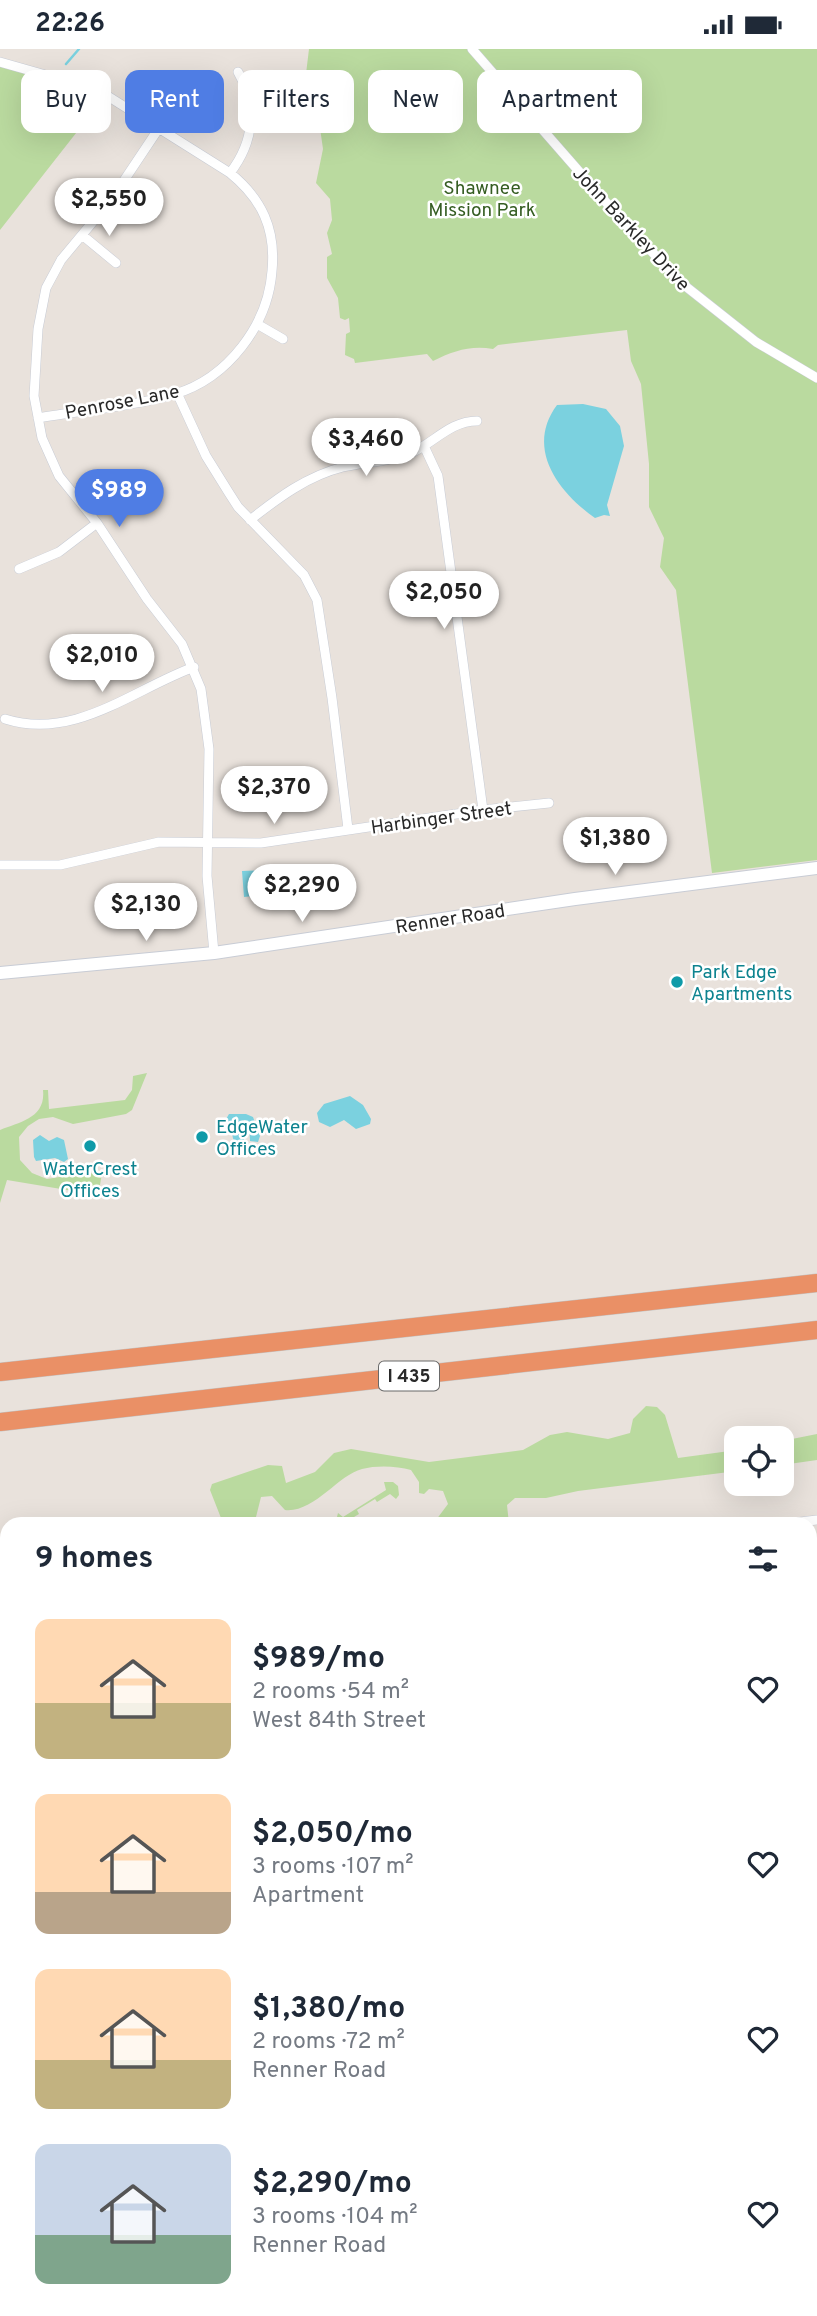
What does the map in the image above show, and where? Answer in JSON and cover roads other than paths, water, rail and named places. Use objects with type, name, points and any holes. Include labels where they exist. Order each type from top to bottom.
[{"type":"highway","points":[[0,1372],[103,1363],[817,1283]]},
{"type":"highway","name":"I 435","points":[[0,1422],[817,1330]]},
{"type":"main road","name":"Renner Road","points":[[0,973],[214,953],[575,899],[817,868]]},
{"type":"street","name":"John Barkley Drive","points":[[472,49],[625,224],[684,285],[755,342],[817,378]]},
{"type":"street","name":"Penrose Lane","points":[[0,62],[88,87],[125,107]]},
{"type":"street","points":[[156,133],[111,200],[61,260],[46,288],[40,307],[34,396],[41,438],[59,476],[97,523],[147,599],[182,644],[194,667],[205,710],[209,748],[208,897],[214,953]]},
{"type":"street","name":"Penrose Lane","points":[[38,418],[177,393],[215,372],[243,346],[257,324],[272,280],[273,262],[270,236],[260,203],[248,187],[230,173],[167,133]]},
{"type":"street","points":[[230,173],[239,162],[250,133]]},
{"type":"street","points":[[82,235],[116,263]]},
{"type":"street","points":[[257,324],[283,338]]},
{"type":"street","points":[[177,393],[206,456],[229,493],[250,520],[303,575],[317,600],[348,829]]},
{"type":"street","points":[[250,520],[310,479],[344,467],[395,459],[424,446],[456,424],[477,421]]},
{"type":"street","points":[[424,446],[438,476],[483,810]]},
{"type":"street","points":[[19,569],[59,552],[97,523]]},
{"type":"street","points":[[5,719],[34,724],[74,721],[108,708],[164,678],[194,667]]},
{"type":"street","name":"Harbinger Street","points":[[0,865],[60,865],[159,842],[261,843],[483,810],[549,803]]},
{"type":"water","points":[[583,404],[606,409],[620,426],[624,446],[607,505],[610,516],[595,518],[581,507],[558,482],[545,453],[544,437],[548,421],[557,405]]},
{"type":"water","points":[[268,870],[270,879],[263,882],[262,895],[244,897],[242,871]]},
{"type":"water","points":[[350,1096],[363,1105],[371,1119],[370,1124],[356,1129],[344,1120],[330,1127],[319,1122],[317,1113],[324,1104]]},
{"type":"water","points":[[229,1114],[246,1114],[253,1117],[260,1136],[258,1142],[250,1141],[249,1124],[245,1120],[239,1122],[237,1127],[244,1135],[244,1142],[234,1142],[225,1121]]},
{"type":"water","points":[[40,1135],[49,1141],[57,1137],[64,1140],[68,1159],[64,1162],[55,1158],[36,1161],[33,1140]]},
{"type":"waterway","points":[[66,64],[79,49]]},
{"type":"place","name":"Park Edge Apartments","points":[[677,982]]},
{"type":"place","name":"EdgeWater Offices","points":[[202,1137]]},
{"type":"place","name":"WaterCrest Offices","points":[[90,1146]]},
{"type":"park label","name":"Shawnee Mission Park","points":[[482,198]]}]
